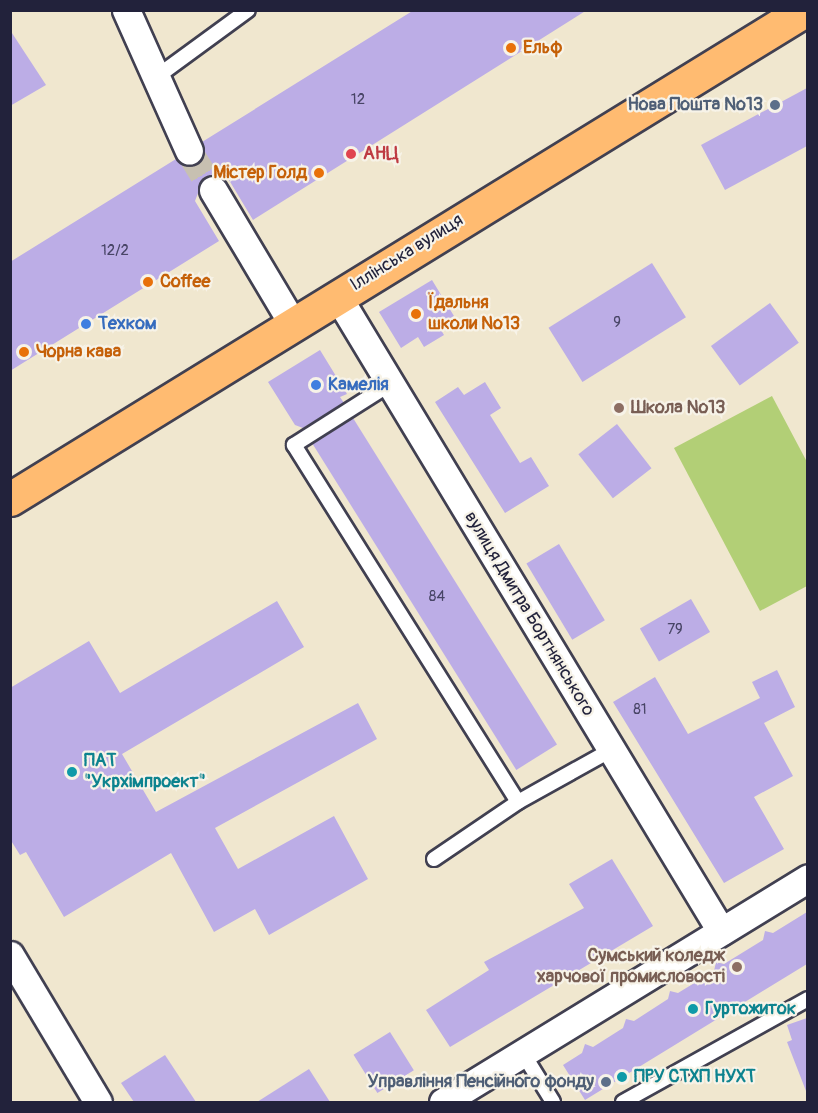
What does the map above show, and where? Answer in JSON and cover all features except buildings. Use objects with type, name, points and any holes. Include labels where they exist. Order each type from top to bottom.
[{"type":"main road","name":"Іллінська вулиця","points":[[10,499],[805,10]]},
{"type":"street","points":[[126,10],[154,78],[189,151]]},
{"type":"street","points":[[213,190],[293,324]]},
{"type":"street","name":"вулиця Дмитра Бортнянського","points":[[338,297],[721,931]]},
{"type":"street","points":[[443,1102],[524,1055],[807,878]]},
{"type":"street","points":[[10,955],[98,1102]]},
{"type":"lane","points":[[154,78],[248,10]]},
{"type":"lane","points":[[390,384],[294,445],[518,802]]},
{"type":"lane","points":[[434,859],[518,802],[611,750]]},
{"type":"lane","points":[[623,1102],[807,999]]},
{"type":"lane","points":[[524,1055],[553,1102]]},
{"type":"green space","points":[[772,396],[807,462],[807,586],[760,611],[674,448]]},
{"type":"tunnel","points":[[189,151],[213,190]]},
{"type":"place","name":"Ельф","points":[[511,48]]},
{"type":"place","name":"Нова Пошта №13","points":[[775,105]]},
{"type":"place","name":"АНЦ","points":[[351,154]]},
{"type":"place","name":"Містер Голд","points":[[319,173]]},
{"type":"place","name":"Coffee","points":[[148,282]]},
{"type":"place","name":"Їдальня школи №13","points":[[416,314]]},
{"type":"place","name":"Техком","points":[[86,324]]},
{"type":"place","name":"Чорна кава","points":[[24,352]]},
{"type":"place","name":"Камелія","points":[[316,385]]},
{"type":"place","name":"Школа №13","points":[[619,408]]},
{"type":"place","name":"ПАТ \"Укрхімпроект\"","points":[[72,772]]},
{"type":"place","name":"Сумський коледж харчової промисловості","points":[[737,967]]},
{"type":"place","name":"Гуртожиток","points":[[693,1009]]},
{"type":"place","name":"ПРУ СТХП НУХТ","points":[[622,1077]]},
{"type":"place","name":"Управління Пенсійного фонду","points":[[606,1082]]}]
